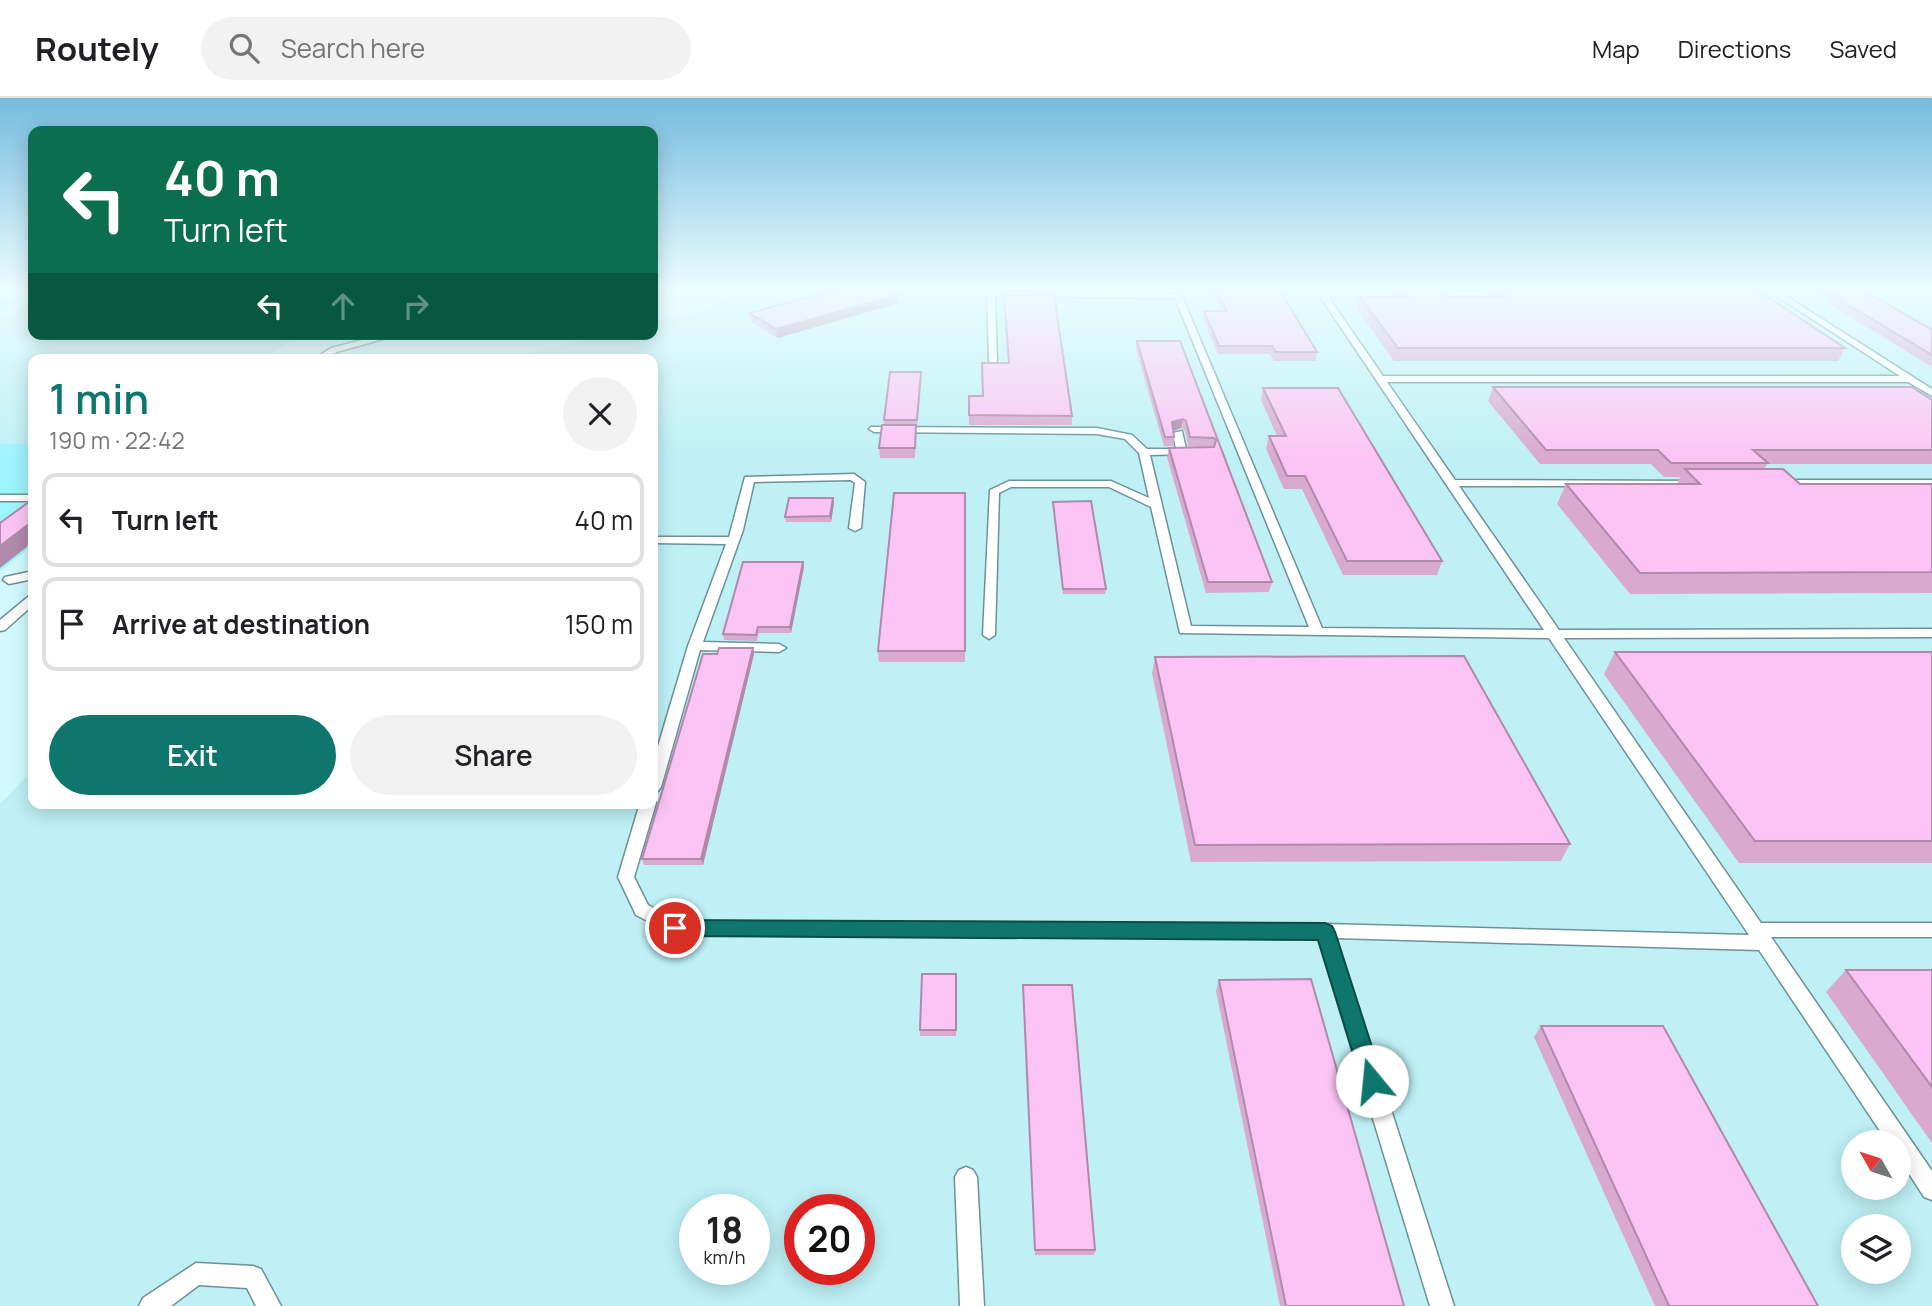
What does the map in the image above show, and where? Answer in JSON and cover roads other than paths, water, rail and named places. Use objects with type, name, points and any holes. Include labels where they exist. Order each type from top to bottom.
[{"type":"lane","points":[[327,354],[352,345]]},
{"type":"lane","points":[[993,345],[993,361]]},
{"type":"lane","points":[[1198,345],[1317,631]]},
{"type":"lane","points":[[1357,345],[1932,1189]]},
{"type":"lane","points":[[1858,345],[1932,393]]},
{"type":"lane","points":[[1381,380],[1910,379]]},
{"type":"lane","points":[[874,429],[1097,432],[1128,437],[1144,452],[1185,630],[1554,634],[1932,633]]},
{"type":"lane","points":[[1178,433],[1182,452]]},
{"type":"lane","points":[[1144,452],[1195,452]]},
{"type":"lane","points":[[658,770],[695,646],[733,541],[749,479],[854,477],[860,482],[855,528]]},
{"type":"lane","points":[[1451,483],[1712,483]]},
{"type":"lane","points":[[1767,483],[1932,483]]},
{"type":"lane","points":[[989,635],[994,492],[1009,484],[1111,484],[1155,505]]},
{"type":"lane","points":[[0,498],[28,496]]},
{"type":"lane","points":[[17,506],[28,498]]},
{"type":"lane","points":[[658,540],[733,541]]},
{"type":"lane","points":[[9,580],[28,576]]},
{"type":"lane","points":[[0,627],[28,603]]},
{"type":"lane","points":[[695,646],[779,648]]},
{"type":"lane","points":[[646,809],[626,877],[642,910],[675,928],[1760,936],[1932,930]]},
{"type":"lane","points":[[1325,932],[1442,1306]]},
{"type":"lane","points":[[966,1177],[972,1306]]},
{"type":"lane","points":[[151,1306],[196,1274],[253,1277],[269,1306]]}]
